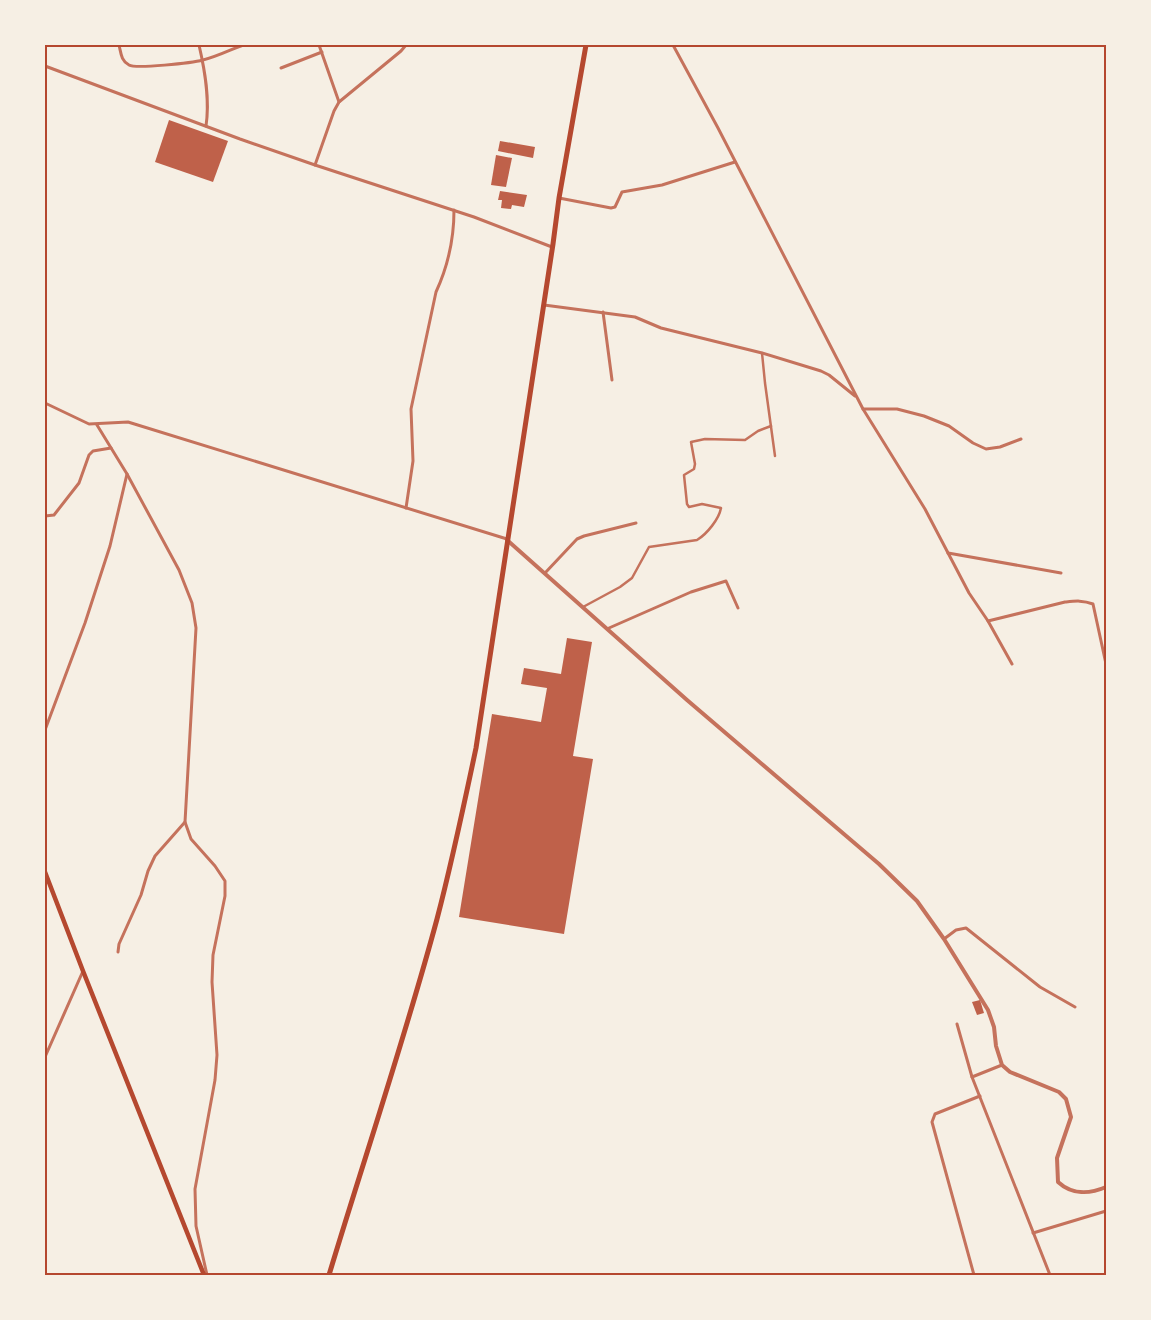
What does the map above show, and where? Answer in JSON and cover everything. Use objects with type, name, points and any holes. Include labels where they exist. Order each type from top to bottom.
[{"type":"main road","points":[[329,1275],[437,920],[476,748],[559,198],[586,45]]},
{"type":"main road","points":[[45,872],[206,1275]]},
{"type":"street","points":[[119,45],[121,56],[129,65],[134,67],[203,60],[243,45]]},
{"type":"street","points":[[199,45],[203,60],[208,113],[206,126]]},
{"type":"street","points":[[319,45],[339,102]]},
{"type":"street","points":[[315,165],[339,102],[406,45]]},
{"type":"street","points":[[673,45],[863,409],[925,509],[969,593],[988,621],[1012,664]]},
{"type":"street","points":[[281,68],[322,52]]},
{"type":"street","points":[[45,66],[315,165],[454,210],[553,247]]},
{"type":"street","points":[[559,198],[611,208],[615,207],[622,192],[662,186],[735,162]]},
{"type":"street","points":[[406,508],[413,461],[411,409],[436,292],[444,274],[454,230],[454,210]]},
{"type":"street","points":[[543,305],[636,317],[661,328],[762,353],[820,371],[857,398]]},
{"type":"street","points":[[602,312],[612,380]]},
{"type":"street","points":[[762,353],[775,456]]},
{"type":"street","points":[[45,403],[89,424],[128,422],[507,539],[609,628],[687,700],[879,864],[917,901],[944,939],[988,1010],[994,1027],[996,1046],[1002,1065],[1010,1072],[1059,1092],[1066,1099],[1071,1117],[1057,1158],[1058,1182],[1064,1188],[1074,1192],[1087,1193],[1106,1187]]},
{"type":"street","points":[[863,409],[897,409],[924,416],[949,426],[973,443],[986,449],[1000,447],[1021,438]]},
{"type":"street","points":[[97,424],[127,474],[179,570],[192,604],[196,628],[185,822],[191,839],[215,866],[225,881],[225,896],[213,955],[212,982],[217,1055],[215,1080],[195,1189],[196,1226],[206,1275]]},
{"type":"street","points":[[583,607],[620,587],[632,578],[649,546],[697,540],[703,536],[720,514],[721,508],[702,504],[689,507],[687,504],[684,475],[694,469],[695,464],[691,442],[705,439],[746,440],[758,431],[771,426]]},
{"type":"street","points":[[45,516],[54,515],[78,483],[89,455],[93,451],[111,448]]},
{"type":"street","points":[[45,730],[85,623],[110,546],[127,474]]},
{"type":"street","points":[[545,573],[584,536],[636,523]]},
{"type":"street","points":[[948,553],[1061,573]]},
{"type":"street","points":[[609,628],[691,592],[726,581],[738,608]]},
{"type":"street","points":[[988,621],[1077,600],[1093,604],[1106,664]]},
{"type":"street","points":[[118,952],[155,856],[185,822]]},
{"type":"street","points":[[944,939],[956,930],[966,928],[1040,986],[1075,1007]]},
{"type":"street","points":[[45,1057],[83,971]]},
{"type":"street","points":[[957,1024],[972,1077],[1050,1275]]},
{"type":"street","points":[[45,1042],[50,1045]]},
{"type":"street","points":[[972,1077],[1002,1065]]},
{"type":"street","points":[[974,1275],[932,1122],[935,1114],[980,1096]]},
{"type":"street","points":[[1034,1233],[1106,1211]]},
{"type":"building","points":[[169,120],[228,141],[213,182],[155,162]]},
{"type":"building","points":[[500,141],[535,147],[533,158],[498,151]]},
{"type":"building","points":[[496,155],[512,158],[506,187],[491,185]]},
{"type":"building","points":[[500,191],[527,195],[524,207],[512,205],[511,209],[501,208],[502,200],[498,200]]},
{"type":"building","points":[[567,638],[592,642],[573,756],[593,759],[564,934],[459,917],[492,714],[541,722],[547,688],[521,684],[524,668],[561,674]]},
{"type":"building","points":[[980,1000],[984,1013],[977,1015],[972,1002]]}]
